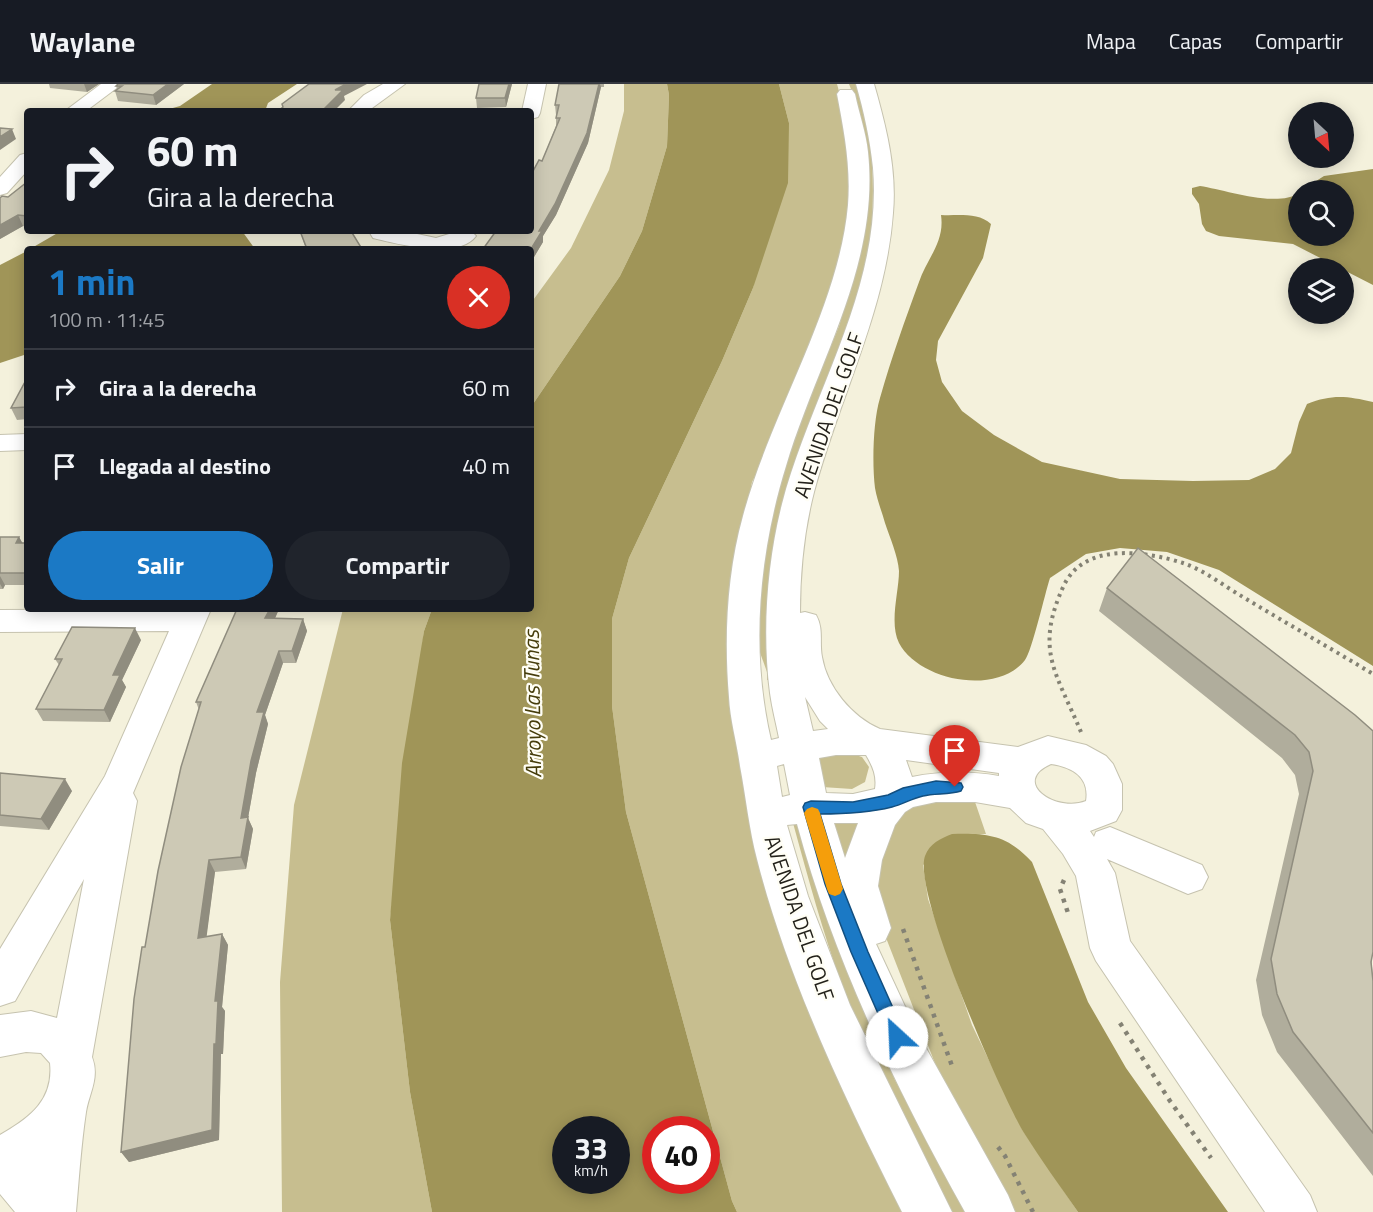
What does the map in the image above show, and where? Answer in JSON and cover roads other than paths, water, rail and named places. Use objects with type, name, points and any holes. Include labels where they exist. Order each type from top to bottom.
[{"type":"street","points":[[78,108],[113,84]]},
{"type":"street","points":[[360,108],[370,99],[396,84]]},
{"type":"street","points":[[532,108],[537,84]]},
{"type":"street","name":"AVENIDA DEL GOLF","points":[[843,84],[852,117],[860,176],[855,234],[849,266],[821,345],[771,468],[757,518],[747,582],[745,688],[766,812],[787,892],[841,1036],[928,1212]]},
{"type":"street","name":"AVENIDA DEL GOLF","points":[[865,84],[875,117],[885,177],[881,236],[876,269],[850,349],[804,474],[792,522],[785,585],[786,688],[811,807],[833,884],[863,962],[889,1021],[977,1151],[991,1212]]},
{"type":"street","points":[[0,173],[24,156]]},
{"type":"street","points":[[0,189],[24,162]]},
{"type":"street","points":[[385,238],[452,242]]},
{"type":"street","points":[[426,246],[452,242]]},
{"type":"street","points":[[0,443],[24,442]]},
{"type":"street","points":[[804,474],[806,657],[816,687],[832,712],[857,734],[876,742],[1021,779],[1039,813],[1057,820],[1075,821],[1091,818],[1103,842]]},
{"type":"street","points":[[0,621],[192,614],[121,781],[0,987]]},
{"type":"street","points":[[756,756],[836,741],[876,742]]},
{"type":"street","points":[[876,742],[890,763],[895,780],[892,801]]},
{"type":"street","points":[[1021,779],[1032,754],[1056,751],[1082,758],[1096,769],[1105,782],[1107,796],[1103,842],[1111,948],[1293,1212]]},
{"type":"street","points":[[977,1151],[863,908],[858,885],[863,860],[879,818],[892,801],[903,794],[936,787],[975,787],[1021,779]]},
{"type":"street","points":[[71,1056],[121,781]]},
{"type":"street","points":[[766,812],[811,807],[853,808],[892,801]]},
{"type":"street","points":[[1057,820],[1077,843],[1103,842],[1188,877]]},
{"type":"street","points":[[0,1036],[21,1031],[43,1033],[60,1041],[71,1056],[75,1072],[72,1090],[64,1108],[47,1130],[25,1148],[0,1160],[26,1187],[44,1212]]},
{"type":"street","points":[[52,1212],[64,1108]]},
{"type":"water","points":[[212,84],[297,84],[268,103],[266,108],[173,108],[180,106]]},
{"type":"water","name":"Arroyo Las Tunas","points":[[667,84],[779,84],[789,123],[788,183],[753,288],[722,361],[629,558],[612,619],[612,706],[626,812],[709,1116],[642,1116],[642,1194],[720,1194],[720,1157],[737,1212],[432,1212],[410,1092],[390,920],[402,763],[424,631],[431,612],[534,612],[534,403],[620,276],[642,231],[667,146],[669,95]]},
{"type":"water","points":[[1373,169],[1373,285],[1354,275],[1354,258],[1320,258],[1297,246],[1354,246],[1354,180],[1318,180],[1324,176]]},
{"type":"water","points":[[1200,186],[1251,197],[1278,199],[1288,197],[1288,243],[1219,236],[1206,231],[1202,224],[1199,204],[1192,194],[1192,188]]},
{"type":"water","points":[[941,215],[974,216],[991,224],[983,258],[938,341],[936,360],[942,382],[962,411],[994,435],[1042,462],[1120,479],[1249,480],[1275,469],[1291,453],[1299,422],[1307,404],[1340,397],[1373,402],[1373,666],[1219,570],[1167,552],[1120,548],[1086,554],[1050,578],[1028,655],[1012,671],[996,678],[959,679],[940,675],[923,667],[909,656],[896,635],[895,607],[899,571],[875,488],[873,455],[880,398],[922,273],[938,242],[942,225]]},
{"type":"water","points":[[56,234],[244,234],[253,246],[35,246]]},
{"type":"water","points":[[24,253],[24,355],[0,363],[0,265]]},
{"type":"water","points":[[952,834],[987,835],[1005,841],[1032,862],[1088,1002],[1126,1068],[1228,1212],[1078,1212],[1024,1133],[979,1038],[945,949],[932,909],[925,877],[925,856],[933,845]]}]
